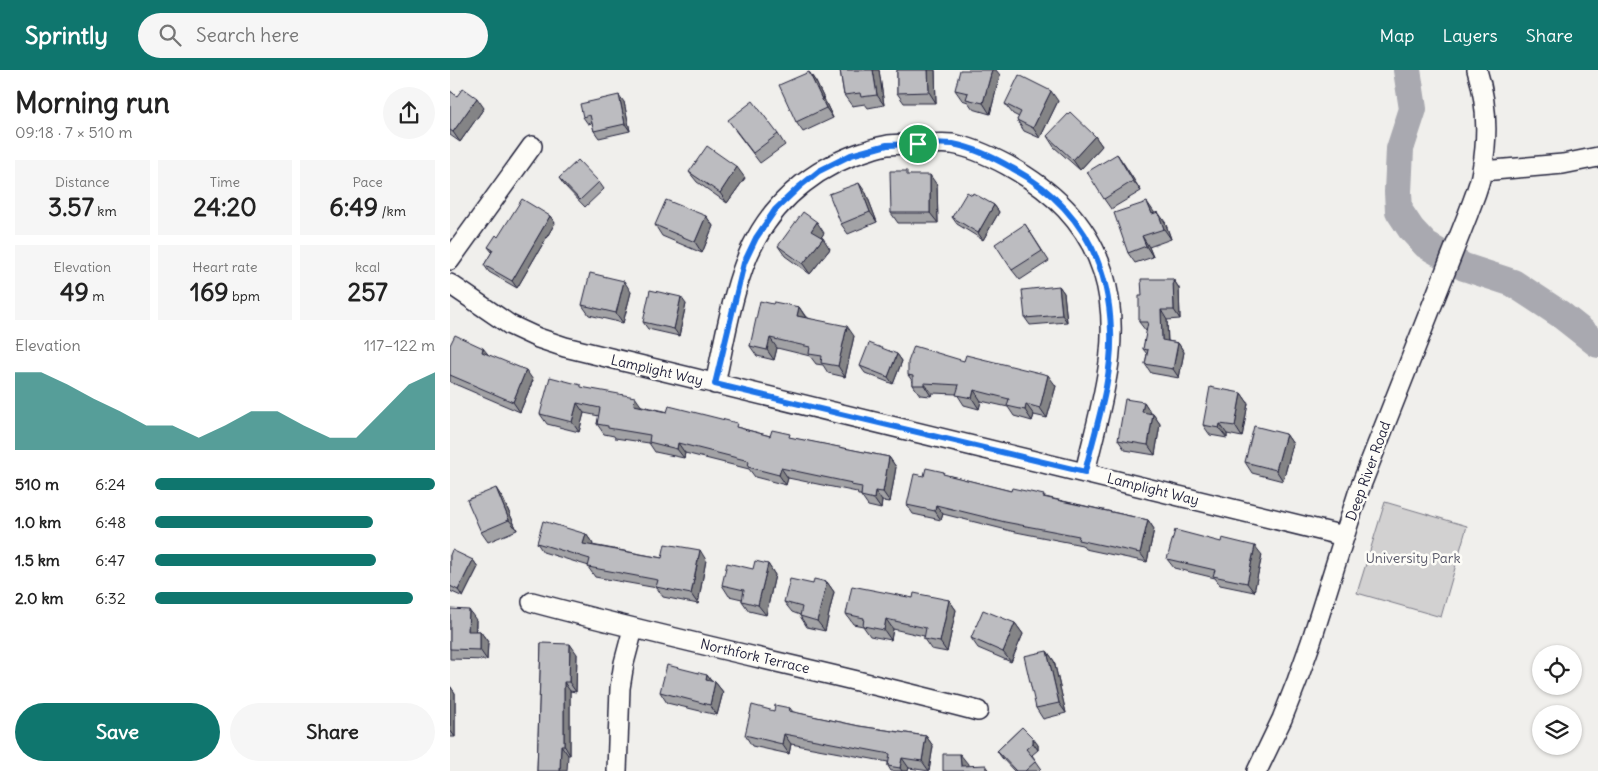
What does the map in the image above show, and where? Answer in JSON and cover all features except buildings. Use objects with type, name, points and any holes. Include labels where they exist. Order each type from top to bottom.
[{"type":"street","name":"Deep River Road","points":[[1257,771],[1282,719],[1297,681],[1358,493],[1468,214],[1482,171],[1486,126],[1485,106],[1477,70]]},
{"type":"street","points":[[715,384],[744,263],[756,238],[775,210],[819,171],[851,155],[887,145],[952,144],[988,154],[1039,184],[1059,200],[1091,243],[1103,272],[1109,302],[1111,331],[1110,365],[1085,472]]},
{"type":"street","points":[[450,260],[532,146]]},
{"type":"street","points":[[1482,171],[1569,163],[1598,157]]},
{"type":"street","name":"Lamplight Way","points":[[450,284],[510,325],[538,338],[592,355],[1085,472],[1344,536]]},
{"type":"street","name":"Northfork Terrace","points":[[532,602],[633,629],[876,684],[978,711]]},
{"type":"street","points":[[617,771],[620,688],[633,629]]},
{"type":"green space","name":"University Park","points":[[1385,502],[1467,526],[1441,617],[1357,593]]},
{"type":"waterway","points":[[1407,70],[1413,109],[1400,149],[1398,192],[1399,211],[1411,229],[1426,245],[1464,267],[1513,283],[1560,314],[1598,344]]},
{"type":"route","points":[[918,144],[952,144],[988,154],[1018,171],[1039,184],[1059,200],[1091,243],[1103,272],[1109,302],[1111,331],[1110,365],[1085,472],[715,384],[744,263],[756,238],[775,210],[819,171],[851,155],[887,145],[918,144]]}]
